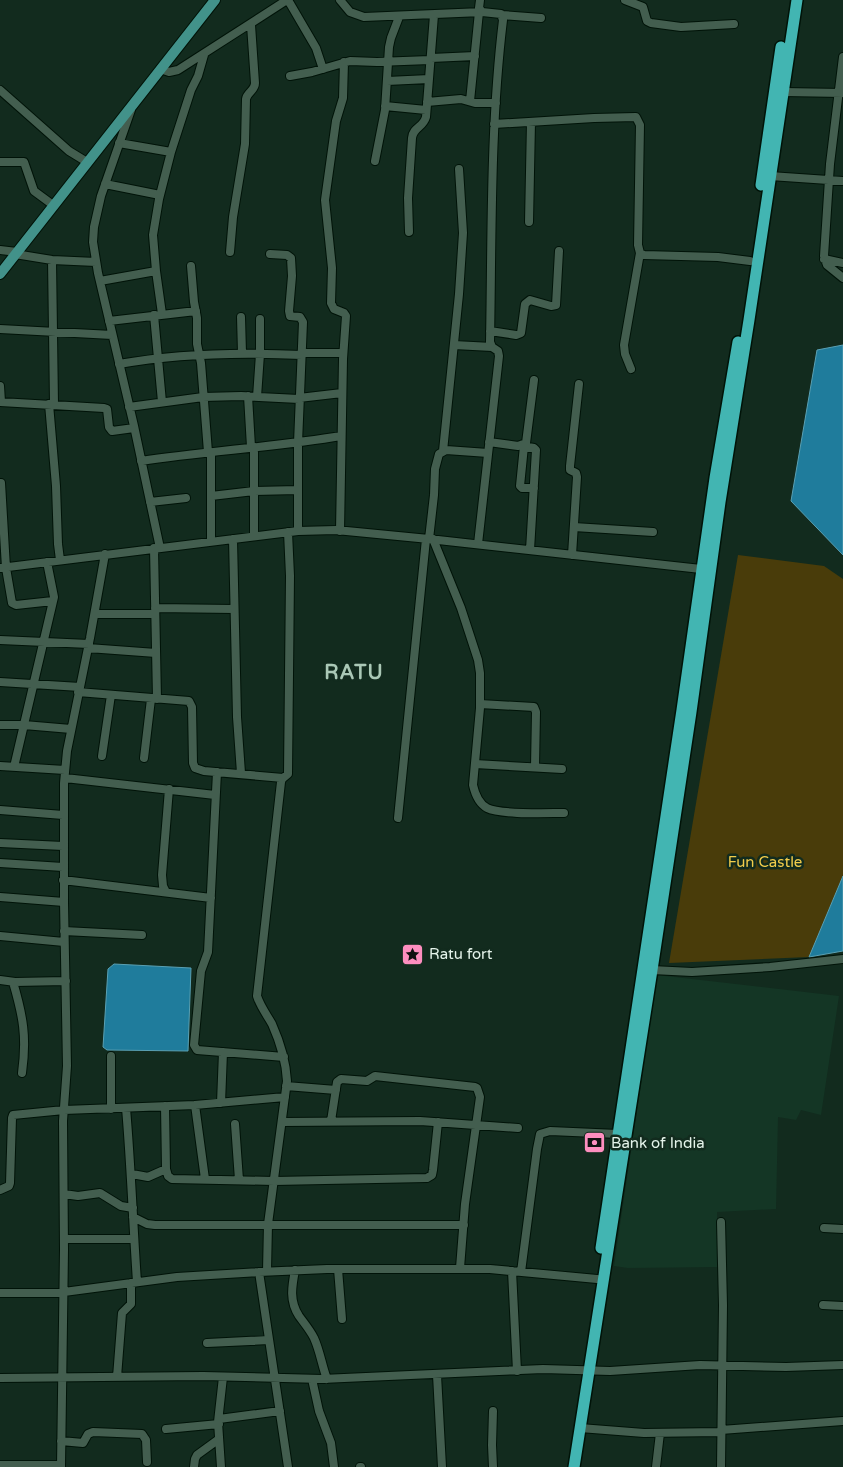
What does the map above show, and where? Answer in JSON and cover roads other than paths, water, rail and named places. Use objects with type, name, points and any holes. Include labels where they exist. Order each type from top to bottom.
[{"type":"highway","points":[[574,1467],[596,1279],[789,0]]},
{"type":"highway","points":[[568,1467],[586,1370],[652,970],[691,712],[718,511],[748,328],[796,0]]},
{"type":"main road","points":[[0,274],[215,0]]},
{"type":"street","points":[[340,0],[356,16],[378,18],[480,12],[541,18]]},
{"type":"street","points":[[470,101],[480,0]]},
{"type":"street","points":[[625,0],[643,7],[647,21],[651,24],[681,27],[734,24]]},
{"type":"street","points":[[160,69],[165,72],[174,72],[251,25],[285,1],[313,43],[323,69]]},
{"type":"street","points":[[409,232],[408,198],[412,134],[424,124],[434,15]]},
{"type":"street","points":[[492,347],[490,342],[490,238],[494,124],[502,15]]},
{"type":"street","points":[[375,160],[386,106],[391,38],[399,16]]},
{"type":"street","points":[[230,252],[233,216],[245,144],[246,99],[248,94],[254,89],[255,83],[251,25]]},
{"type":"street","points":[[162,402],[158,357],[158,315],[153,235],[170,152],[204,55]]},
{"type":"street","points":[[290,76],[323,69],[344,62],[388,62],[475,56]]},
{"type":"street","points":[[843,57],[824,259],[830,268],[843,278]]},
{"type":"street","points":[[340,531],[343,353],[346,316],[344,313],[334,309],[331,303],[332,268],[326,200],[336,120],[343,98],[344,62]]},
{"type":"street","points":[[387,81],[429,79]]},
{"type":"street","points":[[0,90],[69,151],[87,162]]},
{"type":"street","points":[[783,92],[840,93]]},
{"type":"street","points":[[386,106],[426,106],[461,99],[475,103],[496,103]]},
{"type":"street","points":[[132,108],[105,184],[94,227],[96,262],[150,502],[157,548],[154,699],[144,758]]},
{"type":"street","points":[[494,124],[594,118],[633,117],[638,119],[640,125],[638,245],[640,253],[624,345],[625,354],[632,369]]},
{"type":"street","points":[[529,222],[532,122]]},
{"type":"street","points":[[120,143],[170,152]]},
{"type":"street","points":[[0,162],[24,162],[34,191],[53,205]]},
{"type":"street","points":[[443,451],[459,294],[463,233],[459,169]]},
{"type":"street","points":[[770,176],[843,181]]},
{"type":"street","points":[[105,184],[160,195]]},
{"type":"street","points":[[0,250],[52,260],[96,262]]},
{"type":"street","points":[[490,331],[519,335],[523,331],[527,302],[532,300],[551,306],[556,305],[559,251]]},
{"type":"street","points":[[640,253],[644,255],[718,257],[750,261]]},
{"type":"street","points":[[270,254],[287,255],[291,258],[292,276],[289,311],[290,316],[300,317],[303,320],[299,399],[298,531]]},
{"type":"street","points":[[824,259],[843,263]]},
{"type":"street","points":[[52,260],[51,283],[54,333],[52,404],[60,560]]},
{"type":"street","points":[[191,266],[209,452],[211,541]]},
{"type":"street","points":[[100,281],[156,271]]},
{"type":"street","points":[[109,321],[196,310]]},
{"type":"street","points":[[241,317],[242,353]]},
{"type":"street","points":[[257,397],[260,319]]},
{"type":"street","points":[[0,330],[112,335]]},
{"type":"street","points":[[454,345],[492,347],[498,351],[499,356],[478,544]]},
{"type":"street","points":[[119,364],[158,357],[199,354],[343,353]]},
{"type":"street","points":[[534,380],[527,440],[523,446],[520,486],[522,488],[534,488]]},
{"type":"street","points":[[572,555],[577,477],[576,473],[570,470],[570,466],[579,384]]},
{"type":"street","points":[[0,386],[1,402],[104,408],[107,409],[110,430],[114,432],[134,428]]},
{"type":"street","points":[[129,407],[203,397],[248,396],[299,399],[342,393]]},
{"type":"street","points":[[248,396],[254,491],[254,536]]},
{"type":"street","points":[[141,461],[298,443],[342,436]]},
{"type":"street","points":[[489,442],[523,446],[536,450],[530,550]]},
{"type":"street","points":[[398,818],[429,539],[435,462],[439,454],[446,450],[488,453]]},
{"type":"street","points":[[1,483],[3,568],[11,599],[14,605],[53,601]]},
{"type":"street","points":[[211,496],[254,491],[298,490]]},
{"type":"street","points":[[150,502],[186,498]]},
{"type":"street","points":[[574,526],[653,532]]},
{"type":"street","points":[[3,568],[288,532],[340,531],[702,569]]},
{"type":"street","points":[[288,532],[290,576],[288,770],[287,776],[281,782],[257,996],[272,1026],[284,1057],[286,1068],[285,1097],[263,1272],[269,1340],[288,1467]]},
{"type":"street","points":[[233,539],[237,717],[241,774]]},
{"type":"street","points":[[429,539],[461,608],[478,660],[480,704],[473,785],[475,794],[479,801],[487,808],[509,812],[564,813]]},
{"type":"street","points":[[0,1465],[61,1466],[64,1292],[64,1110],[67,1066],[63,815],[67,751],[95,614],[105,554]]},
{"type":"street","points":[[14,767],[53,601],[53,590],[47,562]]},
{"type":"street","points":[[95,614],[234,609]]},
{"type":"street","points":[[0,640],[43,642],[156,653]]},
{"type":"street","points":[[0,682],[34,684],[110,695],[191,702],[194,766],[197,770],[283,778]]},
{"type":"street","points":[[102,756],[110,695]]},
{"type":"street","points":[[480,704],[534,708],[536,712],[535,767]]},
{"type":"street","points":[[0,725],[71,729]]},
{"type":"street","points":[[475,764],[562,769]]},
{"type":"street","points":[[0,766],[216,795]]},
{"type":"street","points":[[217,772],[208,952],[201,971],[194,1045],[197,1050],[284,1057]]},
{"type":"street","points":[[166,892],[163,886],[162,875],[169,789]]},
{"type":"street","points":[[0,810],[63,815]]},
{"type":"street","points":[[0,850],[0,843],[63,846]]},
{"type":"street","points":[[0,863],[63,867]]},
{"type":"street","points":[[63,880],[211,898]]},
{"type":"street","points":[[0,897],[64,902]]},
{"type":"street","points":[[64,931],[142,935]]},
{"type":"street","points":[[0,936],[64,942]]},
{"type":"street","points":[[652,970],[692,972],[770,967],[843,959]]},
{"type":"street","points":[[0,980],[13,982],[66,981]]},
{"type":"street","points":[[13,982],[24,1023],[25,1037],[22,1073]]},
{"type":"street","points":[[221,1102],[223,1052]]},
{"type":"street","points":[[111,1056],[111,1109]]},
{"type":"street","points":[[331,1121],[337,1082],[340,1079],[367,1081],[375,1076],[477,1088],[480,1097],[460,1268]]},
{"type":"street","points":[[286,1086],[336,1090]]},
{"type":"street","points":[[0,1190],[9,1186],[10,1183],[12,1116],[16,1114],[64,1110],[195,1105],[285,1097]]},
{"type":"street","points":[[195,1105],[205,1179]]},
{"type":"street","points":[[165,1106],[166,1169],[168,1176],[172,1179],[274,1181],[427,1178],[432,1175],[433,1170],[438,1122]]},
{"type":"street","points":[[117,1377],[122,1313],[131,1304],[134,1283],[132,1174],[126,1108]]},
{"type":"street","points":[[282,1122],[438,1122],[518,1128]]},
{"type":"street","points":[[235,1124],[239,1180]]},
{"type":"street","points":[[521,1272],[540,1134],[550,1131],[618,1134]]},
{"type":"street","points":[[132,1174],[148,1177],[166,1169]]},
{"type":"street","points":[[64,1194],[78,1196],[100,1194],[121,1206],[133,1208]]},
{"type":"street","points":[[133,1217],[147,1224],[155,1225],[464,1225]]},
{"type":"street","points":[[721,1222],[723,1365],[721,1467]]},
{"type":"street","points":[[824,1228],[843,1229]]},
{"type":"street","points":[[64,1239],[134,1239]]},
{"type":"street","points":[[0,1292],[64,1292],[177,1277],[338,1269],[460,1268],[596,1279]]},
{"type":"street","points":[[338,1269],[342,1318]]},
{"type":"street","points":[[295,1270],[291,1290],[292,1301],[298,1315],[316,1342],[327,1379]]},
{"type":"street","points":[[512,1271],[517,1371]]},
{"type":"street","points":[[823,1305],[843,1306]]},
{"type":"street","points":[[207,1343],[269,1340]]},
{"type":"street","points":[[0,1378],[223,1377],[327,1379],[543,1369],[610,1371],[670,1366],[786,1367],[843,1365]]},
{"type":"street","points":[[437,1374],[442,1467]]},
{"type":"street","points":[[221,1467],[219,1421],[223,1377]]},
{"type":"street","points":[[312,1379],[319,1411],[331,1443],[334,1467]]},
{"type":"street","points":[[166,1429],[280,1411]]},
{"type":"street","points":[[493,1411],[492,1445],[494,1467]]},
{"type":"street","points":[[580,1428],[660,1433],[721,1431],[843,1421]]},
{"type":"street","points":[[61,1441],[83,1443],[88,1434],[92,1432],[142,1434],[146,1440],[147,1462]]},
{"type":"street","points":[[656,1467],[660,1433]]},
{"type":"street","points":[[194,1467],[195,1459],[198,1455],[219,1439]]},
{"type":"water","points":[[843,345],[843,555],[791,501],[817,350]]},
{"type":"water","points":[[843,876],[843,951],[809,957]]},
{"type":"water","points":[[114,964],[191,968],[188,1051],[107,1050],[103,1047],[108,969]]},
{"type":"place","name":"Ratu fort","points":[[413,954]]},
{"type":"place","name":"Bank of India","points":[[595,1143]]},
{"type":"district","name":"RATU","points":[[354,673]]},
{"type":"park label","name":"Fun Castle","points":[[765,862]]}]
